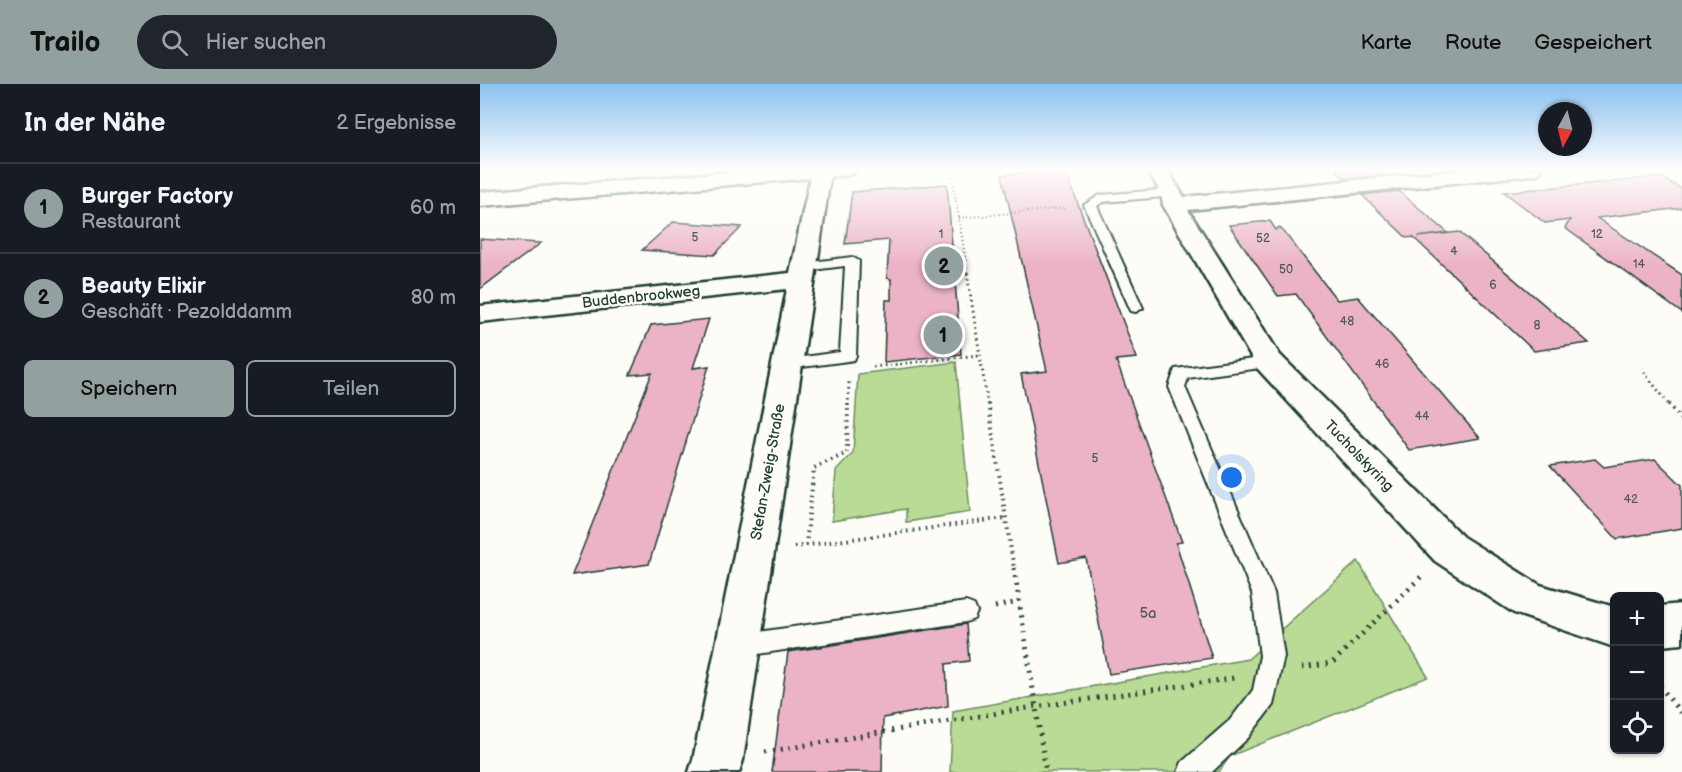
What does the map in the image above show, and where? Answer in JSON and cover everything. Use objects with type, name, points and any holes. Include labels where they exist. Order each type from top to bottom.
[{"type":"street","name":"Stefan-Zweig-Straße","points":[[716,766],[802,273],[824,201]]},
{"type":"street","name":"Tucholskyring","points":[[1174,201],[1269,362],[1449,549],[1529,600],[1610,626]]},
{"type":"street","name":"Buddenbrookweg","points":[[480,314],[802,273]]},
{"type":"street","points":[[1664,626],[1682,624]]},
{"type":"lane","points":[[1096,201],[1090,205],[1136,308]]},
{"type":"lane","points":[[787,364],[848,356],[852,261],[802,273]]},
{"type":"lane","points":[[1192,772],[1239,729],[1264,696],[1272,656],[1263,593],[1177,387],[1180,373],[1269,362]]},
{"type":"lane","points":[[738,646],[966,612]]},
{"type":"path","points":[[956,201],[1046,772]]},
{"type":"path","points":[[959,218],[1090,205]]},
{"type":"path","points":[[873,367],[980,355]]},
{"type":"path","points":[[806,545],[814,468],[847,453],[849,370]]},
{"type":"path","points":[[1644,372],[1682,422]]},
{"type":"path","points":[[754,552],[1005,518]]},
{"type":"path","points":[[716,766],[1034,707],[1332,663],[1449,549]]},
{"type":"path","points":[[1664,693],[1682,715]]},
{"type":"green space","points":[[956,362],[970,512],[906,522],[906,509],[832,521],[836,471],[853,453],[858,374]]},
{"type":"green space","points":[[1358,561],[1428,677],[1230,756],[1219,772],[950,772],[953,711],[1248,659]]},
{"type":"building","points":[[851,201],[948,201],[961,354],[884,362],[886,300],[891,300],[891,279],[887,278],[889,240],[845,244]]},
{"type":"building","points":[[1008,201],[1077,201],[1137,358],[1116,360],[1182,542],[1176,543],[1212,658],[1109,674],[1086,558],[1059,563],[1021,374],[1047,371]]},
{"type":"building","points":[[1368,201],[1411,201],[1448,233],[1418,237],[1459,232],[1589,343],[1534,351],[1413,237],[1407,238]]},
{"type":"building","points":[[1516,201],[1682,201],[1682,208],[1597,218],[1682,275],[1682,313],[1565,228],[1570,220],[1545,223]]},
{"type":"building","points":[[1270,221],[1276,230],[1279,227],[1284,232],[1337,300],[1358,297],[1480,438],[1409,450],[1296,294],[1278,296],[1229,225]]},
{"type":"building","points":[[673,222],[742,227],[714,255],[642,250]]},
{"type":"building","points":[[480,239],[541,243],[480,289]]},
{"type":"building","points":[[709,319],[693,368],[709,366],[649,564],[572,575],[652,373],[630,375],[651,325]]},
{"type":"building","points":[[1595,459],[1604,467],[1655,459],[1682,485],[1682,528],[1617,539],[1550,466]]},
{"type":"building","points":[[966,624],[969,661],[946,664],[948,706],[883,718],[882,772],[772,772],[788,652]]},
{"type":"place","name":"Beauty Elixir","points":[[944,266]]},
{"type":"place","name":"Burger Factory","points":[[943,335]]}]
